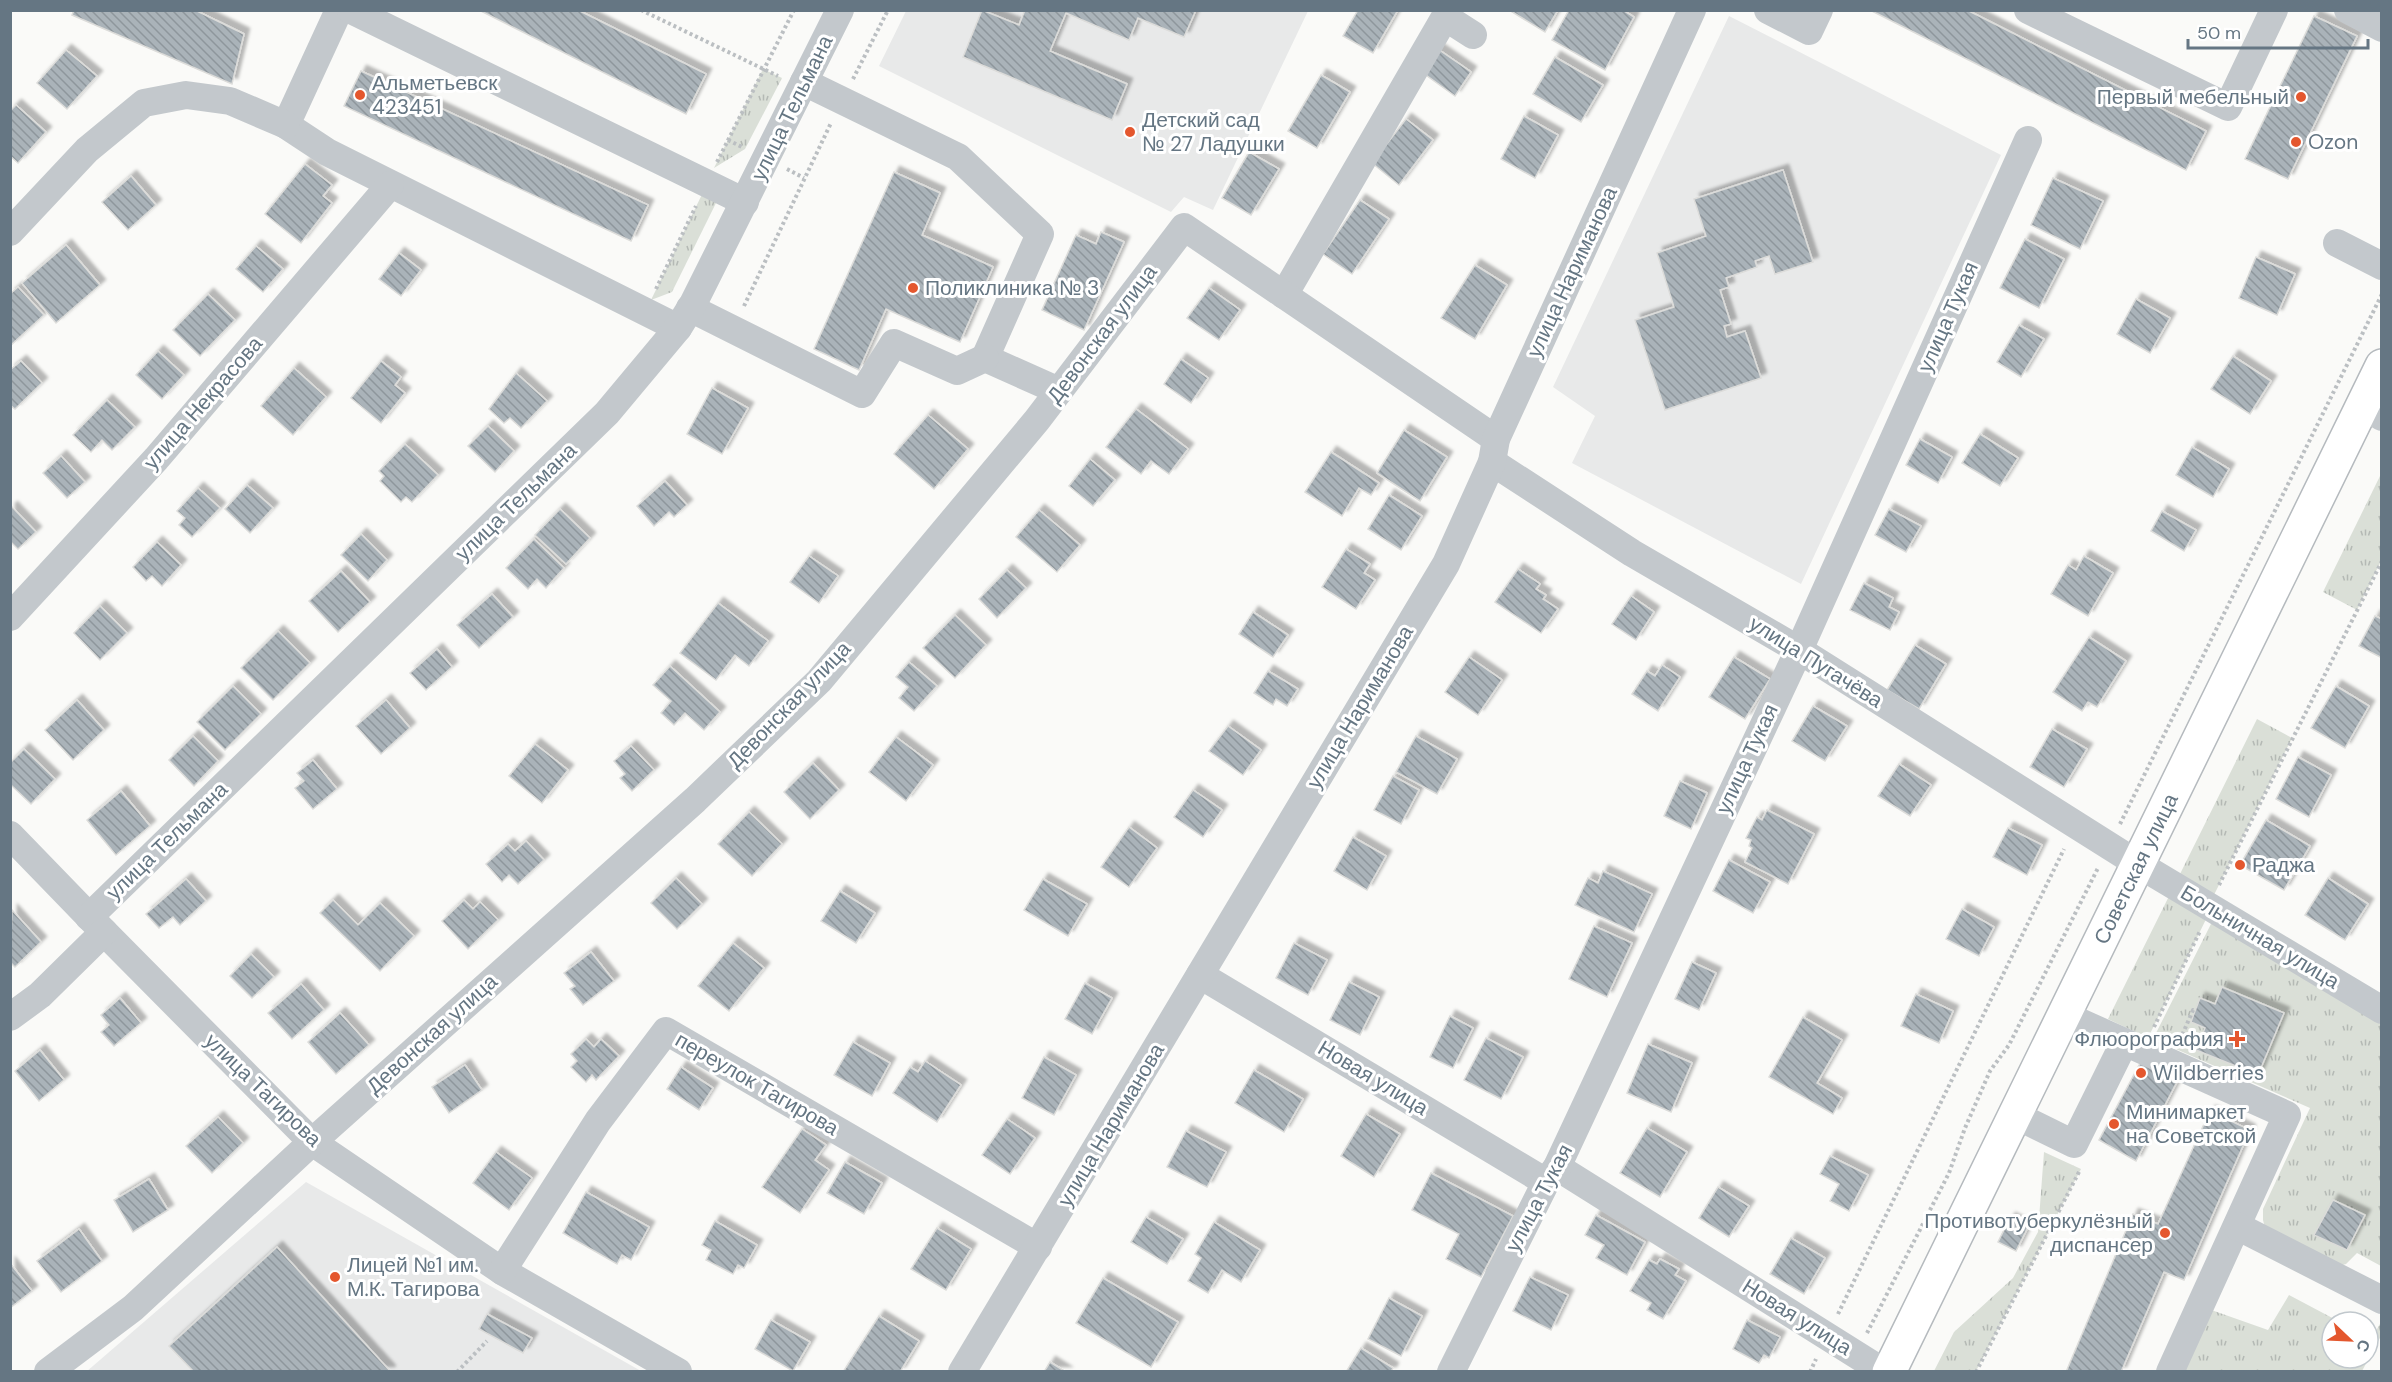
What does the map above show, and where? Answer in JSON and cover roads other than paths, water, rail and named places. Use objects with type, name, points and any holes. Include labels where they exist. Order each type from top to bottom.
[{"type":"main road","name":"Советская улица","points":[[1886,1371],[2138,864],[2372,411],[2382,366]]},
{"type":"street","points":[[286,125],[339,10]]},
{"type":"street","points":[[351,10],[745,202]]},
{"type":"street","name":"улица Тельмана","points":[[10,1017],[40,995],[96,925],[607,413],[684,318],[745,202],[840,10]]},
{"type":"street","name":"улица Нариманова","points":[[962,1371],[1446,564],[1494,451],[1692,10]]},
{"type":"street","points":[[1768,10],[1809,31],[1819,10]]},
{"type":"street","points":[[2028,10],[2228,107],[2274,10]]},
{"type":"street","points":[[2348,10],[2382,28]]},
{"type":"street","points":[[1284,295],[1445,16],[1473,35]]},
{"type":"street","points":[[10,232],[87,150],[144,103],[186,95],[230,101],[286,125],[327,152],[390,185],[645,311],[731,327],[862,394],[894,344],[957,371],[985,358],[1040,234],[958,157],[802,85]]},
{"type":"street","name":"улица Тукая","points":[[1451,1371],[1551,1174],[1799,650],[2028,140]]},
{"type":"street","name":"улица Некрасова","points":[[10,617],[156,459],[390,185]]},
{"type":"street","name":"Девонская улица","points":[[48,1371],[133,1308],[312,1142],[695,800],[819,681],[1036,420],[1184,227],[1284,295],[1494,451]]},
{"type":"street","points":[[2337,243],[2382,266]]},
{"type":"street","points":[[985,358],[1059,391]]},
{"type":"street","name":"улица Пугачёва","points":[[1494,451],[1632,553],[1799,650],[2138,864]]},
{"type":"street","name":"улица Тагирова","points":[[10,834],[96,925],[312,1142],[502,1270],[678,1371]]},
{"type":"street","name":"Больничная улица","points":[[2138,864],[2382,1010]]},
{"type":"street","name":"Новая улица","points":[[1200,975],[1551,1174],[1886,1371]]},
{"type":"street","points":[[2064,1015],[2288,1115],[2170,1371]]},
{"type":"street","name":"переулок Тагирова","points":[[502,1270],[598,1120],[666,1031],[1038,1247]]},
{"type":"street","points":[[2015,1115],[2074,1144],[2133,1046]]},
{"type":"street","points":[[2237,1226],[2382,1300]]},
{"type":"place","name":"Альметьевск 423451","points":[[360,95]]},
{"type":"place","name":"Первый мебельный","points":[[2301,97]]},
{"type":"place","name":"Детский сад № 27 Ладушки","points":[[1130,132]]},
{"type":"place","name":"Ozon","points":[[2296,142]]},
{"type":"place","name":"Поликлиника № 3","points":[[913,288]]},
{"type":"place","name":"Раджа","points":[[2240,865]]},
{"type":"place","name":"Флюорография","points":[[2237,1039]]},
{"type":"place","name":"Wildberries","points":[[2141,1073]]},
{"type":"place","name":"Минимаркет на Советской","points":[[2114,1124]]},
{"type":"place","name":"Противотуберкулёзный диспансер","points":[[2165,1233]]},
{"type":"place","name":"Лицей №1 им. М.К. Тагирова","points":[[335,1277]]}]
